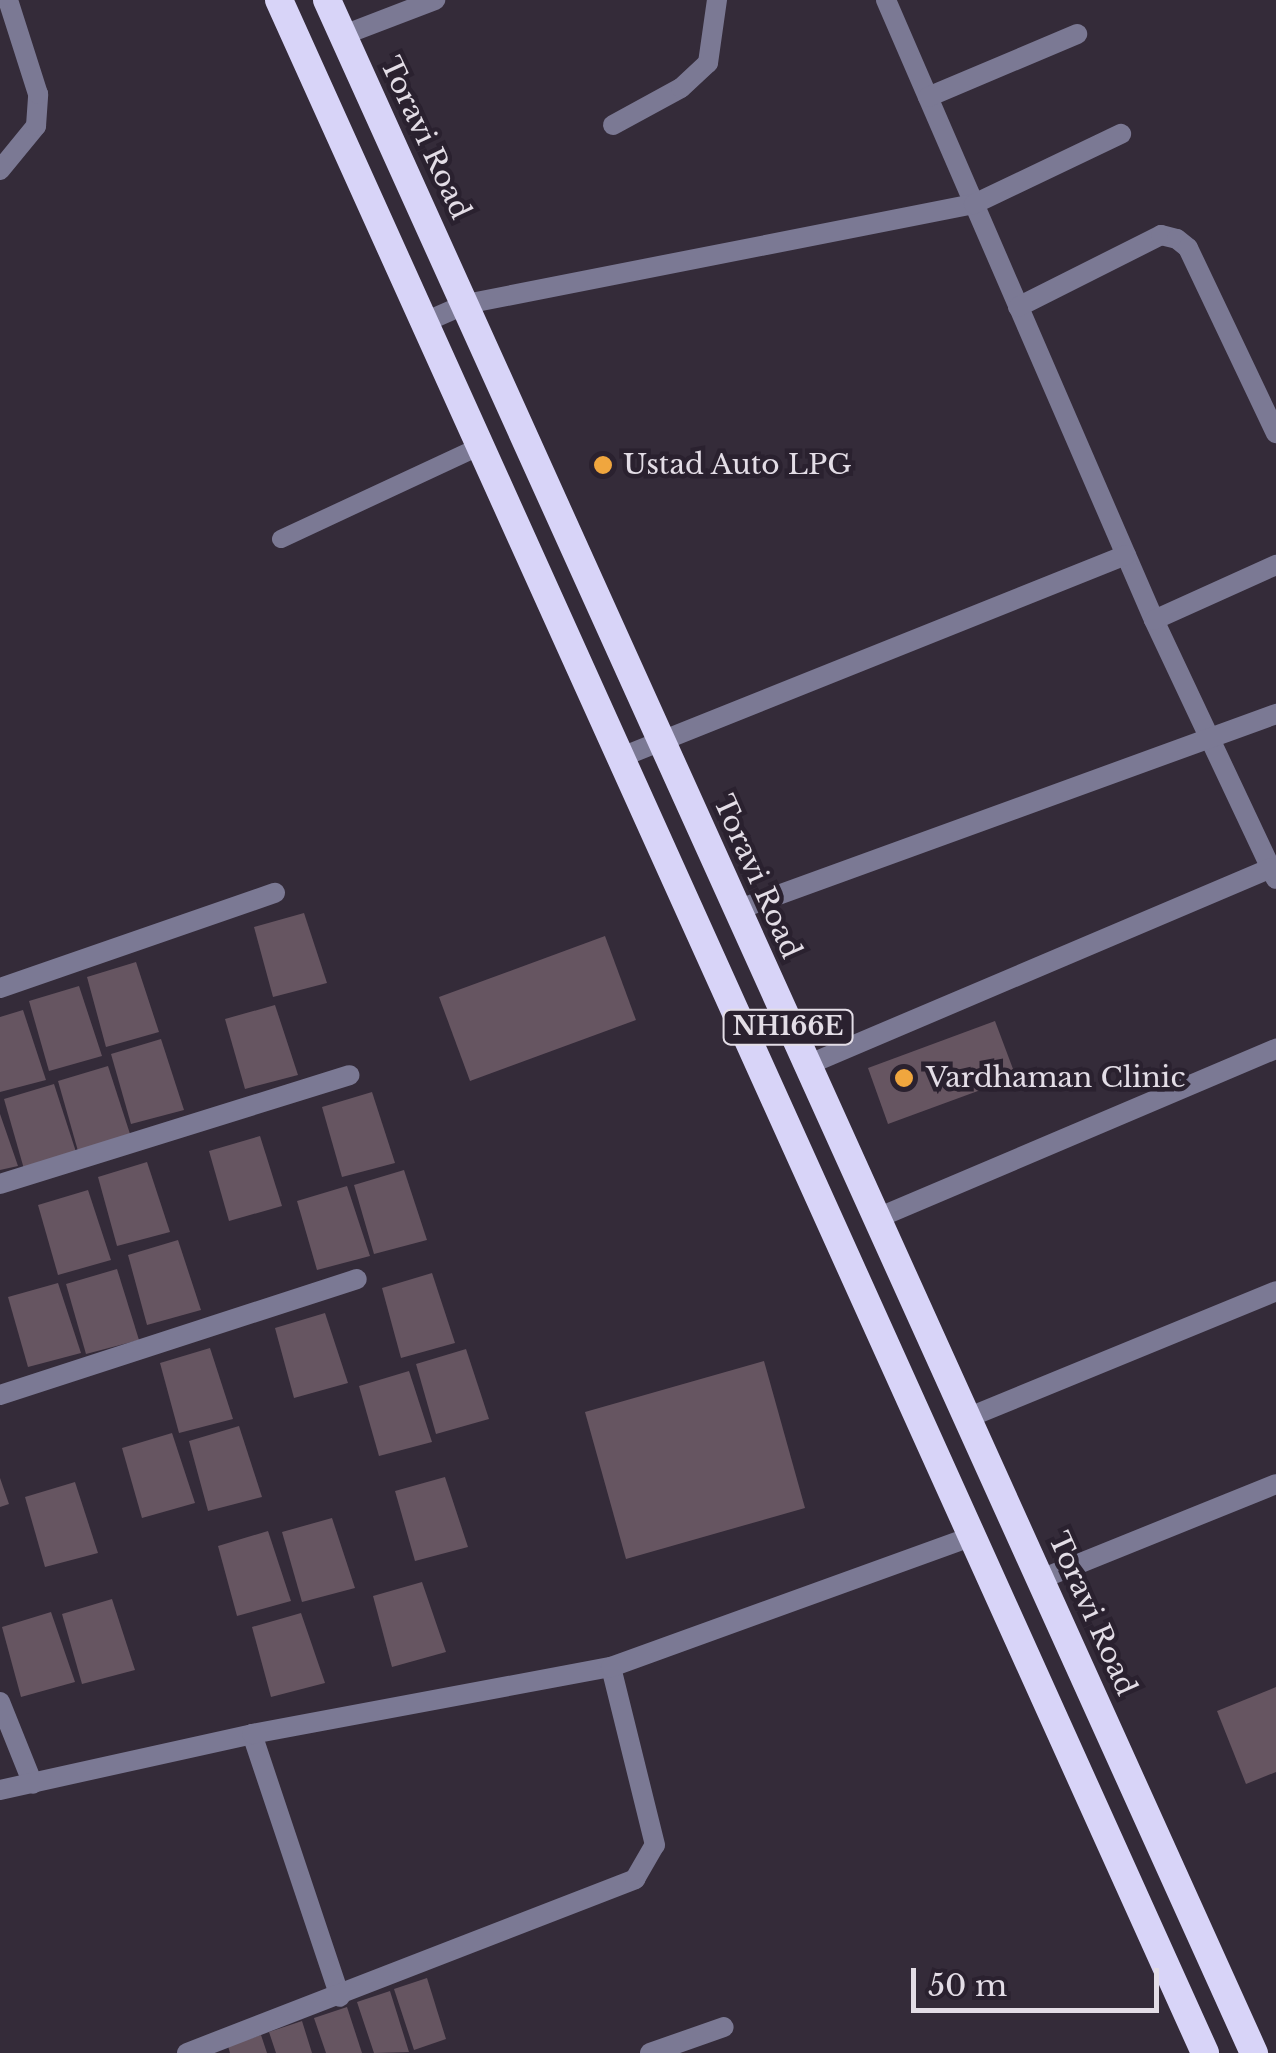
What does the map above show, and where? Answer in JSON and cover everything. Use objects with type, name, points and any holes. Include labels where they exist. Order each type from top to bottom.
[{"type":"highway","name":"NH166E","points":[[278,0],[1205,2053]]},
{"type":"highway","name":"Toravi Road","points":[[326,0],[1254,2053]]},
{"type":"street","points":[[0,170],[36,126],[38,94],[8,0]]},
{"type":"street","points":[[342,36],[435,0]]},
{"type":"street","points":[[613,125],[681,88],[708,63],[717,0]]},
{"type":"street","points":[[806,1066],[1273,873],[1154,620],[886,0]]},
{"type":"street","points":[[928,96],[1078,34]]},
{"type":"street","points":[[425,322],[466,304],[974,204],[1121,134]]},
{"type":"street","points":[[1018,307],[1161,235],[1177,239],[1188,248],[1276,433]]},
{"type":"street","points":[[619,758],[1126,555]]},
{"type":"street","points":[[1154,620],[1276,565]]},
{"type":"street","points":[[737,910],[1276,714]]},
{"type":"street","points":[[0,988],[275,893]]},
{"type":"street","points":[[875,1219],[1276,1050]]},
{"type":"street","points":[[0,1184],[349,1075]]},
{"type":"street","points":[[0,1395],[357,1280]]},
{"type":"street","points":[[967,1418],[1276,1291]]},
{"type":"street","points":[[1041,1579],[1276,1484]]},
{"type":"street","points":[[0,1790],[252,1734],[611,1667],[972,1536]]},
{"type":"street","points":[[186,2053],[340,1997],[636,1878],[650,1862],[655,1846],[611,1667]]},
{"type":"street","points":[[0,1702],[33,1784]]},
{"type":"street","points":[[252,1734],[340,1997]]},
{"type":"street","points":[[650,2053],[724,2027]]},
{"type":"lane","points":[[281,538],[478,447]]},
{"type":"building","points":[[304,913],[327,983],[273,997],[254,927]]},
{"type":"building","points":[[605,936],[636,1020],[470,1081],[439,997]]},
{"type":"building","points":[[136,962],[159,1032],[106,1047],[87,977]]},
{"type":"building","points":[[79,986],[102,1056],[49,1071],[29,1001]]},
{"type":"building","points":[[275,1005],[298,1075],[245,1089],[225,1019]]},
{"type":"building","points":[[23,1010],[46,1080],[0,1092],[0,1017]]},
{"type":"building","points":[[995,1021],[1016,1077],[888,1124],[868,1068]]},
{"type":"building","points":[[161,1039],[184,1110],[131,1124],[111,1054]]},
{"type":"building","points":[[108,1066],[131,1137],[78,1151],[58,1081]]},
{"type":"building","points":[[54,1084],[77,1155],[24,1169],[4,1099]]},
{"type":"building","points":[[372,1092],[395,1163],[342,1177],[322,1107]]},
{"type":"building","points":[[0,1114],[18,1166],[0,1170]]},
{"type":"building","points":[[260,1136],[282,1206],[229,1221],[209,1151]]},
{"type":"building","points":[[147,1162],[170,1232],[117,1246],[98,1177]]},
{"type":"building","points":[[404,1170],[427,1240],[374,1254],[354,1185]]},
{"type":"building","points":[[347,1186],[370,1256],[317,1270],[297,1201]]},
{"type":"building","points":[[88,1190],[111,1260],[58,1275],[38,1205]]},
{"type":"building","points":[[178,1240],[201,1310],[147,1325],[128,1255]]},
{"type":"building","points":[[117,1269],[139,1340],[86,1354],[66,1284]]},
{"type":"building","points":[[432,1273],[455,1343],[401,1358],[382,1288]]},
{"type":"building","points":[[58,1283],[81,1353],[28,1367],[8,1297]]},
{"type":"building","points":[[325,1313],[348,1383],[294,1398],[275,1328]]},
{"type":"building","points":[[210,1348],[233,1419],[179,1433],[160,1363]]},
{"type":"building","points":[[466,1349],[489,1419],[436,1434],[416,1364]]},
{"type":"building","points":[[764,1361],[805,1508],[626,1559],[585,1412]]},
{"type":"building","points":[[409,1371],[432,1442],[379,1456],[359,1386]]},
{"type":"building","points":[[239,1426],[262,1497],[208,1511],[189,1441]]},
{"type":"building","points":[[172,1433],[195,1503],[142,1518],[122,1448]]},
{"type":"building","points":[[445,1477],[468,1547],[415,1561],[395,1491]]},
{"type":"building","points":[[0,1478],[9,1504],[0,1507]]},
{"type":"building","points":[[75,1482],[98,1553],[45,1567],[25,1497]]},
{"type":"building","points":[[332,1518],[355,1588],[302,1602],[282,1532]]},
{"type":"building","points":[[268,1531],[291,1601],[237,1616],[218,1546]]},
{"type":"building","points":[[422,1582],[446,1652],[392,1667],[373,1596]]},
{"type":"building","points":[[112,1599],[135,1670],[82,1684],[62,1614]]},
{"type":"building","points":[[51,1612],[75,1682],[21,1697],[2,1627]]},
{"type":"building","points":[[301,1613],[325,1683],[271,1697],[252,1627]]},
{"type":"building","points":[[1276,1687],[1276,1772],[1246,1784],[1217,1711]]},
{"type":"building","points":[[427,1978],[446,2039],[414,2050],[394,1989]]},
{"type":"building","points":[[390,1991],[409,2052],[374,2053],[357,2002]]},
{"type":"building","points":[[347,2007],[362,2053],[326,2053],[314,2018]]},
{"type":"building","points":[[302,2021],[312,2053],[276,2053],[269,2032]]},
{"type":"building","points":[[261,2035],[267,2053],[230,2053],[228,2046]]},
{"type":"place","name":"Ustad Auto LPG","points":[[603,465]]},
{"type":"place","name":"Vardhaman Clinic","points":[[904,1078]]}]
